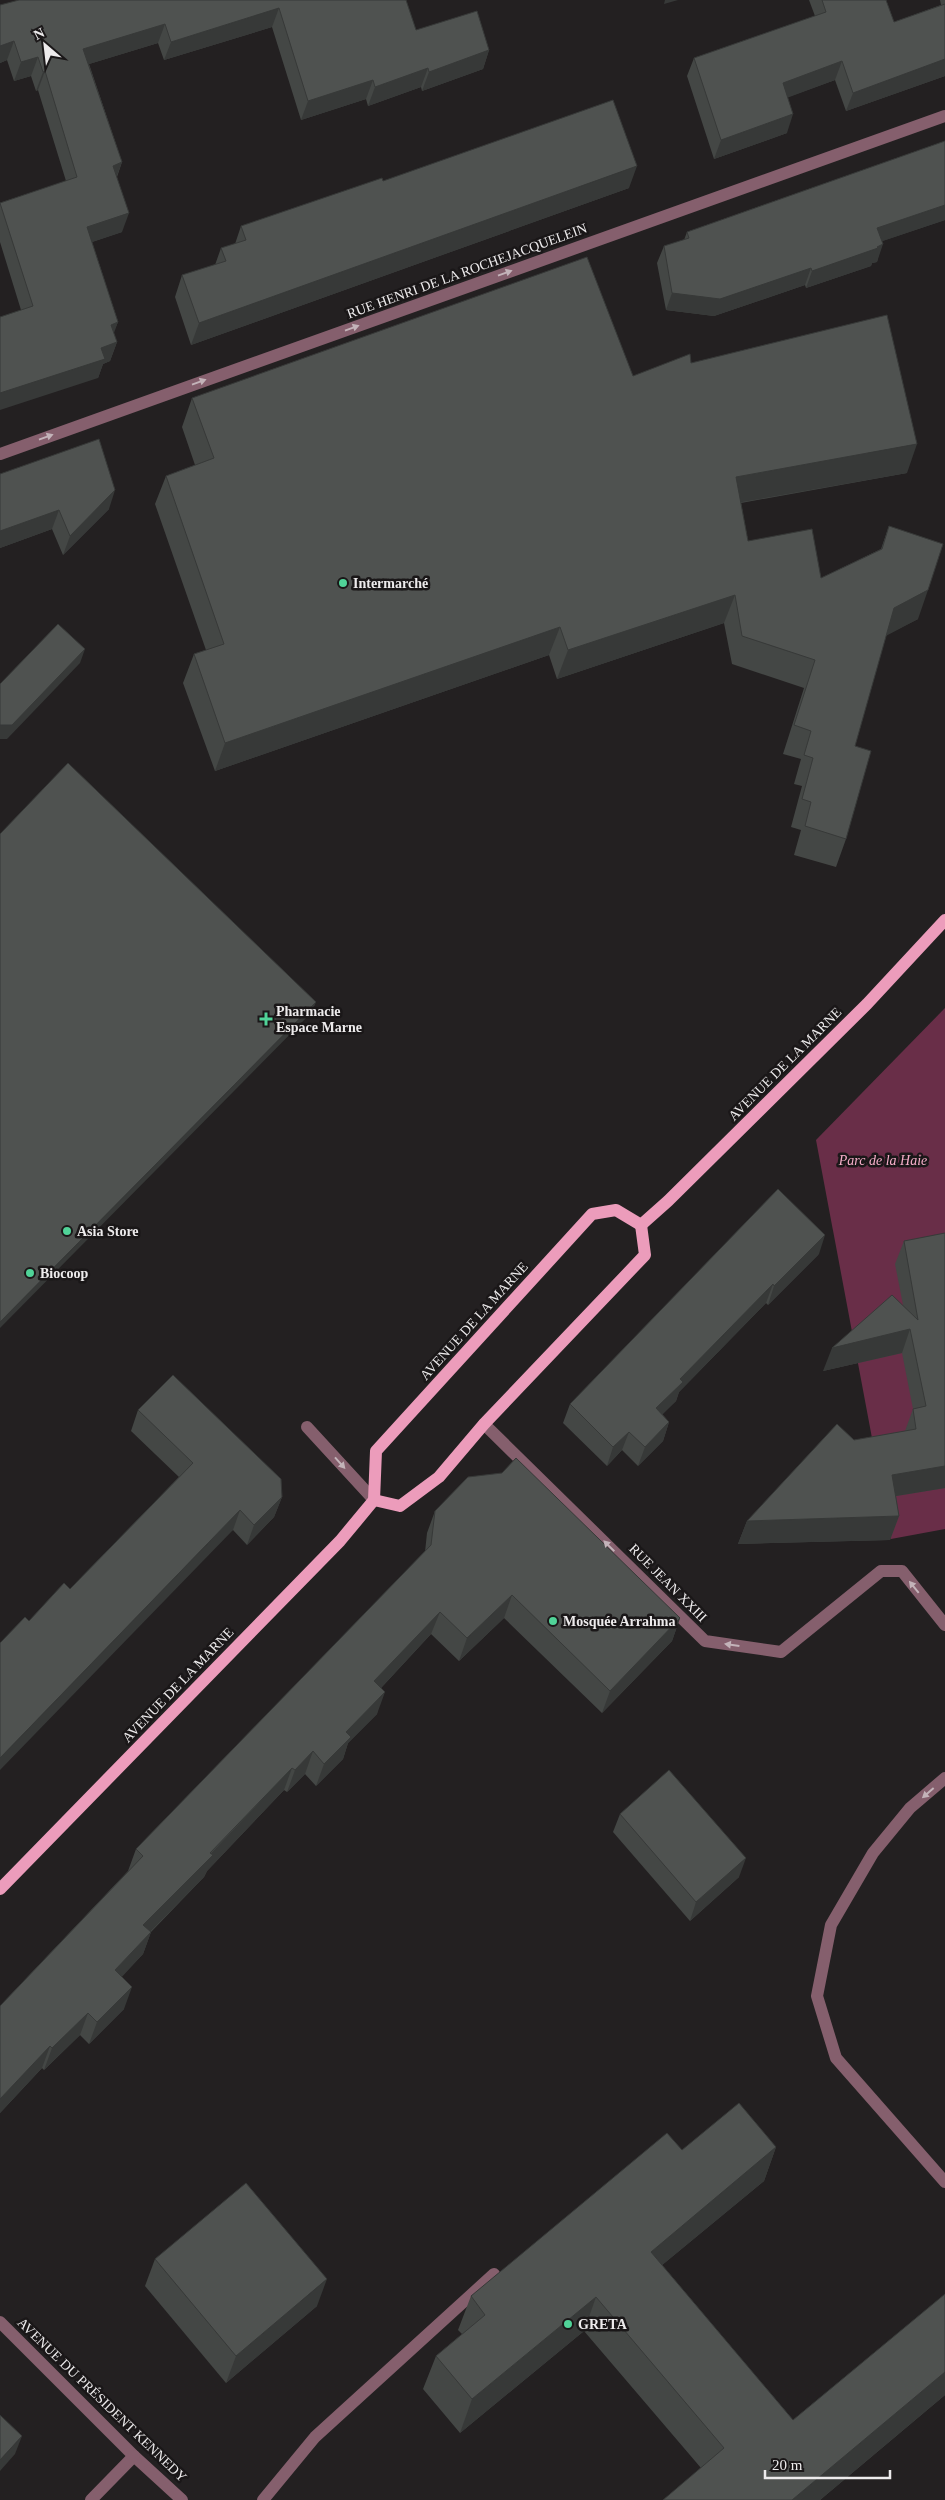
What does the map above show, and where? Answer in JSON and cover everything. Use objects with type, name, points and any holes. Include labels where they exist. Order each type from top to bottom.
[{"type":"main road","name":"AVENUE DE LA MARNE","points":[[0,1889],[340,1541],[374,1500],[376,1451],[592,1214],[616,1210],[641,1225],[668,1201],[867,1004],[945,920]]},
{"type":"main road","points":[[374,1500],[400,1506],[440,1477],[484,1424],[645,1255],[641,1225]]},
{"type":"street","name":"RUE HENRI DE LA ROCHEJACQUELEIN","points":[[0,454],[945,116]]},
{"type":"street","name":"RUE JEAN XXIII","points":[[484,1424],[705,1641],[780,1652],[881,1570],[902,1571],[945,1625]]},
{"type":"street","points":[[307,1427],[374,1500]]},
{"type":"street","points":[[945,1778],[910,1808],[873,1853],[831,1925],[817,1996],[836,2058],[945,2182]]},
{"type":"street","points":[[263,2500],[315,2437],[494,2274]]},
{"type":"street","name":"AVENUE DU PRÉSIDENT KENNEDY","points":[[0,2322],[134,2456],[182,2500]]},
{"type":"street","points":[[91,2500],[134,2456]]},
{"type":"green space","name":"Parc de la Haie","points":[[945,1008],[945,1529],[891,1539],[816,1140]]},
{"type":"building","points":[[19,0],[406,0],[416,30],[477,11],[489,50],[429,72],[428,68],[375,87],[373,80],[308,101],[279,8],[171,42],[165,24],[83,49],[122,162],[113,166],[129,213],[87,227],[118,322],[111,325],[117,342],[101,348],[105,359],[0,393],[0,317],[33,306],[0,203],[77,177],[45,71],[43,72],[38,57],[21,62],[14,41],[0,46],[0,5]]},
{"type":"building","points":[[822,0],[886,0],[894,22],[945,4],[945,59],[853,93],[842,61],[783,83],[793,114],[721,140],[694,58],[826,12]]},
{"type":"building","points":[[613,100],[637,166],[199,323],[182,275],[226,261],[221,248],[246,240],[241,226],[382,178],[383,181]]},
{"type":"building","points":[[945,141],[945,205],[877,228],[883,244],[878,248],[812,271],[811,268],[720,299],[672,293],[664,246],[689,238],[687,232]]},
{"type":"building","points":[[587,257],[633,376],[690,354],[691,363],[887,315],[917,444],[736,477],[748,541],[812,529],[821,578],[882,549],[889,526],[943,544],[928,590],[894,608],[855,746],[871,751],[846,839],[805,826],[811,802],[802,799],[813,758],[804,755],[811,731],[794,725],[815,660],[742,636],[735,595],[568,650],[560,627],[225,743],[194,654],[224,644],[166,476],[214,458],[192,398]]},
{"type":"building","points":[[99,439],[115,490],[70,536],[59,510],[0,531],[0,474]]},
{"type":"building","points":[[58,624],[85,649],[12,725],[0,725],[0,684]]},
{"type":"building","points":[[68,763],[316,1002],[0,1322],[0,834]]},
{"type":"building","points":[[778,1189],[825,1235],[774,1286],[773,1284],[680,1379],[683,1382],[656,1408],[669,1422],[645,1447],[629,1432],[613,1447],[570,1404]]},
{"type":"building","points":[[945,1233],[945,1466],[892,1475],[899,1516],[747,1521],[837,1424],[854,1440],[916,1429],[913,1409],[926,1406],[910,1329],[832,1348],[892,1295],[918,1320],[904,1241]]},
{"type":"building","points":[[173,1375],[281,1479],[282,1497],[254,1525],[240,1510],[0,1758],[0,1643],[25,1617],[29,1621],[64,1583],[70,1589],[193,1463],[138,1410]]},
{"type":"building","points":[[516,1458],[680,1618],[610,1691],[512,1595],[467,1638],[440,1612],[374,1681],[385,1692],[346,1732],[351,1737],[324,1764],[313,1751],[295,1770],[292,1768],[210,1853],[213,1855],[143,1925],[151,1932],[115,1970],[132,1987],[97,2022],[88,2013],[52,2048],[50,2046],[0,2099],[0,2006],[143,1856],[136,1849],[431,1545],[435,1511],[468,1477],[502,1473]]},
{"type":"building","points":[[669,1770],[746,1858],[696,1902],[620,1814]]},
{"type":"building","name":"GRETA","points":[[739,2103],[776,2147],[651,2252],[793,2420],[945,2294],[945,2372],[792,2500],[663,2500],[724,2448],[596,2297],[472,2399],[436,2356],[485,2315],[471,2296],[667,2133],[682,2150]]},
{"type":"building","points":[[246,2183],[327,2279],[236,2356],[155,2259]]},
{"type":"building","points":[[0,2415],[22,2436],[0,2460]]},
{"type":"place","name":"Intermarché","points":[[343,583]]},
{"type":"place","name":"Pharmacie Espace Marne","points":[[266,1019]]},
{"type":"place","name":"Asia Store","points":[[67,1231]]},
{"type":"place","name":"Biocoop","points":[[30,1273]]},
{"type":"place","name":"Mosquée Arrahma","points":[[553,1621]]},
{"type":"place","name":"GRETA","points":[[568,2324]]}]
